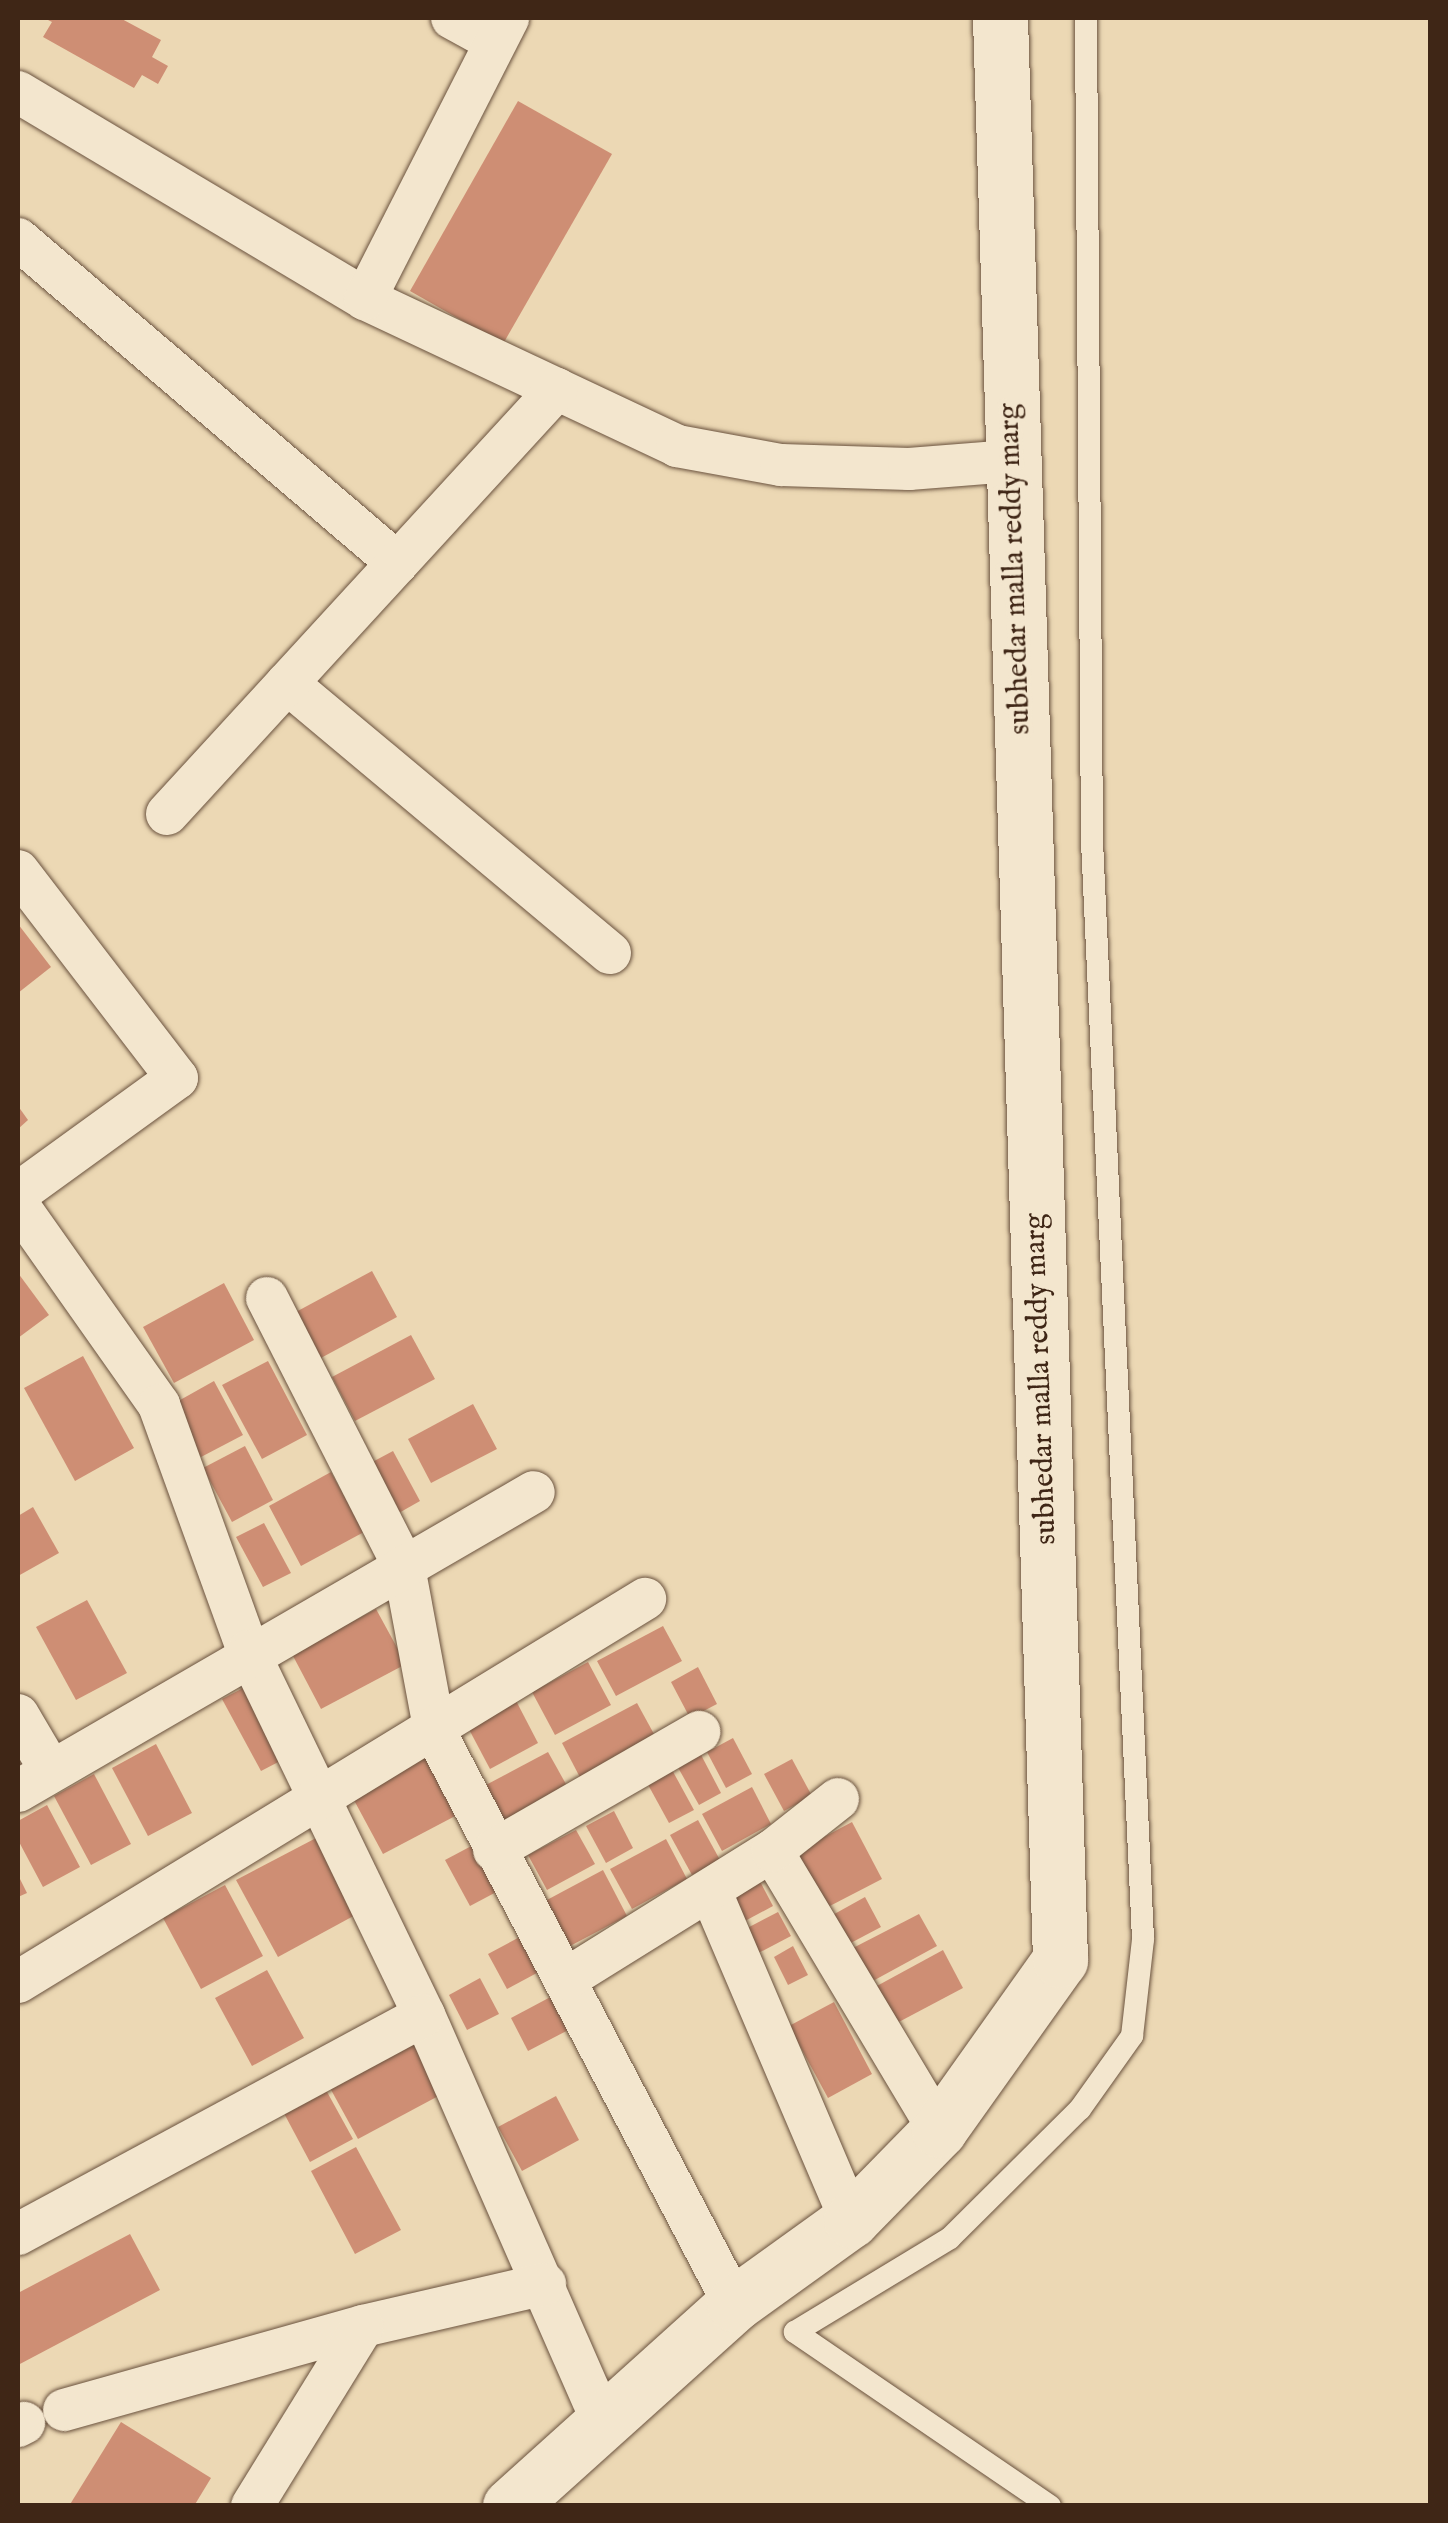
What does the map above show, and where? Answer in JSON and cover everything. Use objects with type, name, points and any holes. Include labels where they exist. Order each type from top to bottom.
[{"type":"main road","name":"subhedar malla reddy marg","points":[[510,2506],[734,2304],[851,2220],[939,2130],[1060,1960],[1000,18]]},
{"type":"street","points":[[365,299],[501,29],[452,18]]},
{"type":"street","points":[[18,92],[365,299],[677,446],[781,465],[909,469],[1011,461]]},
{"type":"street","points":[[18,239],[398,563]]},
{"type":"street","points":[[167,814],[556,389]]},
{"type":"street","points":[[288,683],[610,953]]},
{"type":"street","points":[[18,871],[177,1078],[18,1193]]},
{"type":"street","points":[[18,1206],[158,1405],[248,1652],[313,1798],[424,2015],[546,2284],[604,2425]]},
{"type":"street","points":[[267,1298],[404,1567],[435,1732],[734,2304]]},
{"type":"street","points":[[18,1715],[34,1781],[248,1652],[534,1492]]},
{"type":"street","points":[[18,1982],[313,1798],[435,1732],[645,1599]]},
{"type":"street","points":[[494,1850],[699,1732]]},
{"type":"street","points":[[566,1979],[772,1851],[838,1799]]},
{"type":"street","points":[[772,1851],[939,2130]]},
{"type":"street","points":[[710,1890],[851,2220]]},
{"type":"street","points":[[18,2234],[424,2015]]},
{"type":"street","points":[[35,2420],[363,2326],[546,2284]]},
{"type":"street","points":[[252,2506],[363,2326]]},
{"type":"lane","points":[[1050,2506],[795,2332],[950,2238],[1080,2109],[1132,2036],[1143,1938],[1092,842],[1086,18]]},
{"type":"building","points":[[44,18],[120,18],[161,40],[152,57],[168,66],[158,84],[142,75],[134,88],[43,37],[52,22]]},
{"type":"building","points":[[518,101],[612,154],[503,344],[410,291]]},
{"type":"building","points":[[18,924],[51,967],[18,993]]},
{"type":"building","points":[[18,1106],[28,1120],[18,1129]]},
{"type":"building","points":[[372,1271],[397,1317],[319,1359],[294,1313]]},
{"type":"building","points":[[18,1273],[49,1315],[18,1338]]},
{"type":"building","points":[[224,1283],[254,1340],[174,1383],[143,1327]]},
{"type":"building","points":[[411,1335],[435,1379],[355,1421],[332,1377]]},
{"type":"building","points":[[83,1356],[134,1448],[75,1481],[24,1388]]},
{"type":"building","points":[[268,1361],[307,1435],[262,1459],[222,1385]]},
{"type":"building","points":[[214,1381],[243,1435],[201,1457],[173,1404]]},
{"type":"building","points":[[473,1404],[497,1449],[431,1483],[408,1439]]},
{"type":"building","points":[[245,1446],[273,1500],[232,1522],[203,1468]]},
{"type":"building","points":[[393,1451],[420,1501],[390,1518],[363,1467]]},
{"type":"building","points":[[331,1472],[364,1532],[301,1566],[269,1506]]},
{"type":"building","points":[[33,1507],[59,1553],[18,1576],[18,1516]]},
{"type":"building","points":[[264,1523],[291,1573],[263,1587],[236,1537]]},
{"type":"building","points":[[87,1600],[127,1673],[76,1700],[36,1627]]},
{"type":"building","points":[[376,1609],[406,1664],[321,1709],[292,1654]]},
{"type":"building","points":[[663,1626],[682,1661],[616,1696],[597,1661]]},
{"type":"building","points":[[588,1662],[611,1705],[555,1735],[532,1692]]},
{"type":"building","points":[[698,1667],[717,1704],[690,1718],[671,1682]]},
{"type":"building","points":[[249,1685],[288,1757],[261,1771],[222,1699]]},
{"type":"building","points":[[512,1693],[538,1743],[490,1769],[463,1718]]},
{"type":"building","points":[[637,1703],[660,1745],[584,1785],[562,1743]]},
{"type":"building","points":[[733,1738],[752,1774],[726,1788],[707,1752]]},
{"type":"building","points":[[156,1744],[192,1813],[148,1836],[112,1768]]},
{"type":"building","points":[[424,1750],[459,1814],[383,1854],[348,1789]]},
{"type":"building","points":[[699,1751],[721,1793],[699,1805],[676,1764]]},
{"type":"building","points":[[548,1752],[571,1793],[506,1827],[484,1786]]},
{"type":"building","points":[[792,1759],[812,1796],[784,1811],[764,1774]]},
{"type":"building","points":[[671,1768],[694,1810],[669,1823],[646,1781]]},
{"type":"building","points":[[94,1774],[131,1844],[91,1865],[54,1796]]},
{"type":"building","points":[[752,1787],[771,1824],[722,1851],[702,1814]]},
{"type":"building","points":[[47,1805],[80,1867],[43,1887],[18,1840],[18,1821]]},
{"type":"building","points":[[614,1811],[633,1848],[606,1863],[586,1826]]},
{"type":"building","points":[[698,1820],[720,1860],[692,1875],[670,1835]]},
{"type":"building","points":[[852,1822],[882,1879],[824,1909],[794,1853]]},
{"type":"building","points":[[576,1830],[595,1864],[547,1890],[528,1855]]},
{"type":"building","points":[[318,1837],[359,1913],[278,1957],[236,1880]]},
{"type":"building","points":[[666,1839],[687,1879],[632,1909],[610,1869]]},
{"type":"building","points":[[477,1843],[502,1889],[470,1906],[445,1860]]},
{"type":"building","points":[[603,1870],[627,1916],[570,1946],[545,1901]]},
{"type":"building","points":[[755,1872],[773,1906],[732,1928],[713,1894]]},
{"type":"building","points":[[18,1875],[27,1893],[18,1897]]},
{"type":"building","points":[[225,1885],[263,1956],[201,1989],[163,1918]]},
{"type":"building","points":[[865,1897],[881,1927],[845,1946],[829,1917]]},
{"type":"building","points":[[778,1912],[791,1936],[747,1959],[734,1935]]},
{"type":"building","points":[[919,1914],[937,1946],[871,1982],[853,1948]]},
{"type":"building","points":[[529,1932],[548,1967],[507,1989],[488,1954]]},
{"type":"building","points":[[793,1946],[808,1975],[788,1985],[774,1957]]},
{"type":"building","points":[[943,1950],[963,1988],[895,2024],[875,1987]]},
{"type":"building","points":[[267,1970],[304,2038],[252,2066],[215,1998]]},
{"type":"building","points":[[480,1978],[499,2014],[467,2030],[449,1995]]},
{"type":"building","points":[[558,1993],[576,2026],[528,2051],[511,2018]]},
{"type":"building","points":[[834,2002],[872,2074],[828,2098],[789,2026]]},
{"type":"building","points":[[410,2031],[444,2093],[358,2139],[324,2077]]},
{"type":"building","points":[[321,2081],[353,2139],[310,2162],[279,2104]]},
{"type":"building","points":[[556,2096],[579,2140],[522,2171],[498,2127]]},
{"type":"building","points":[[356,2147],[401,2230],[355,2254],[311,2171]]},
{"type":"building","points":[[130,2234],[160,2290],[18,2365],[18,2293]]},
{"type":"building","points":[[121,2422],[211,2478],[194,2506],[69,2506]]}]
